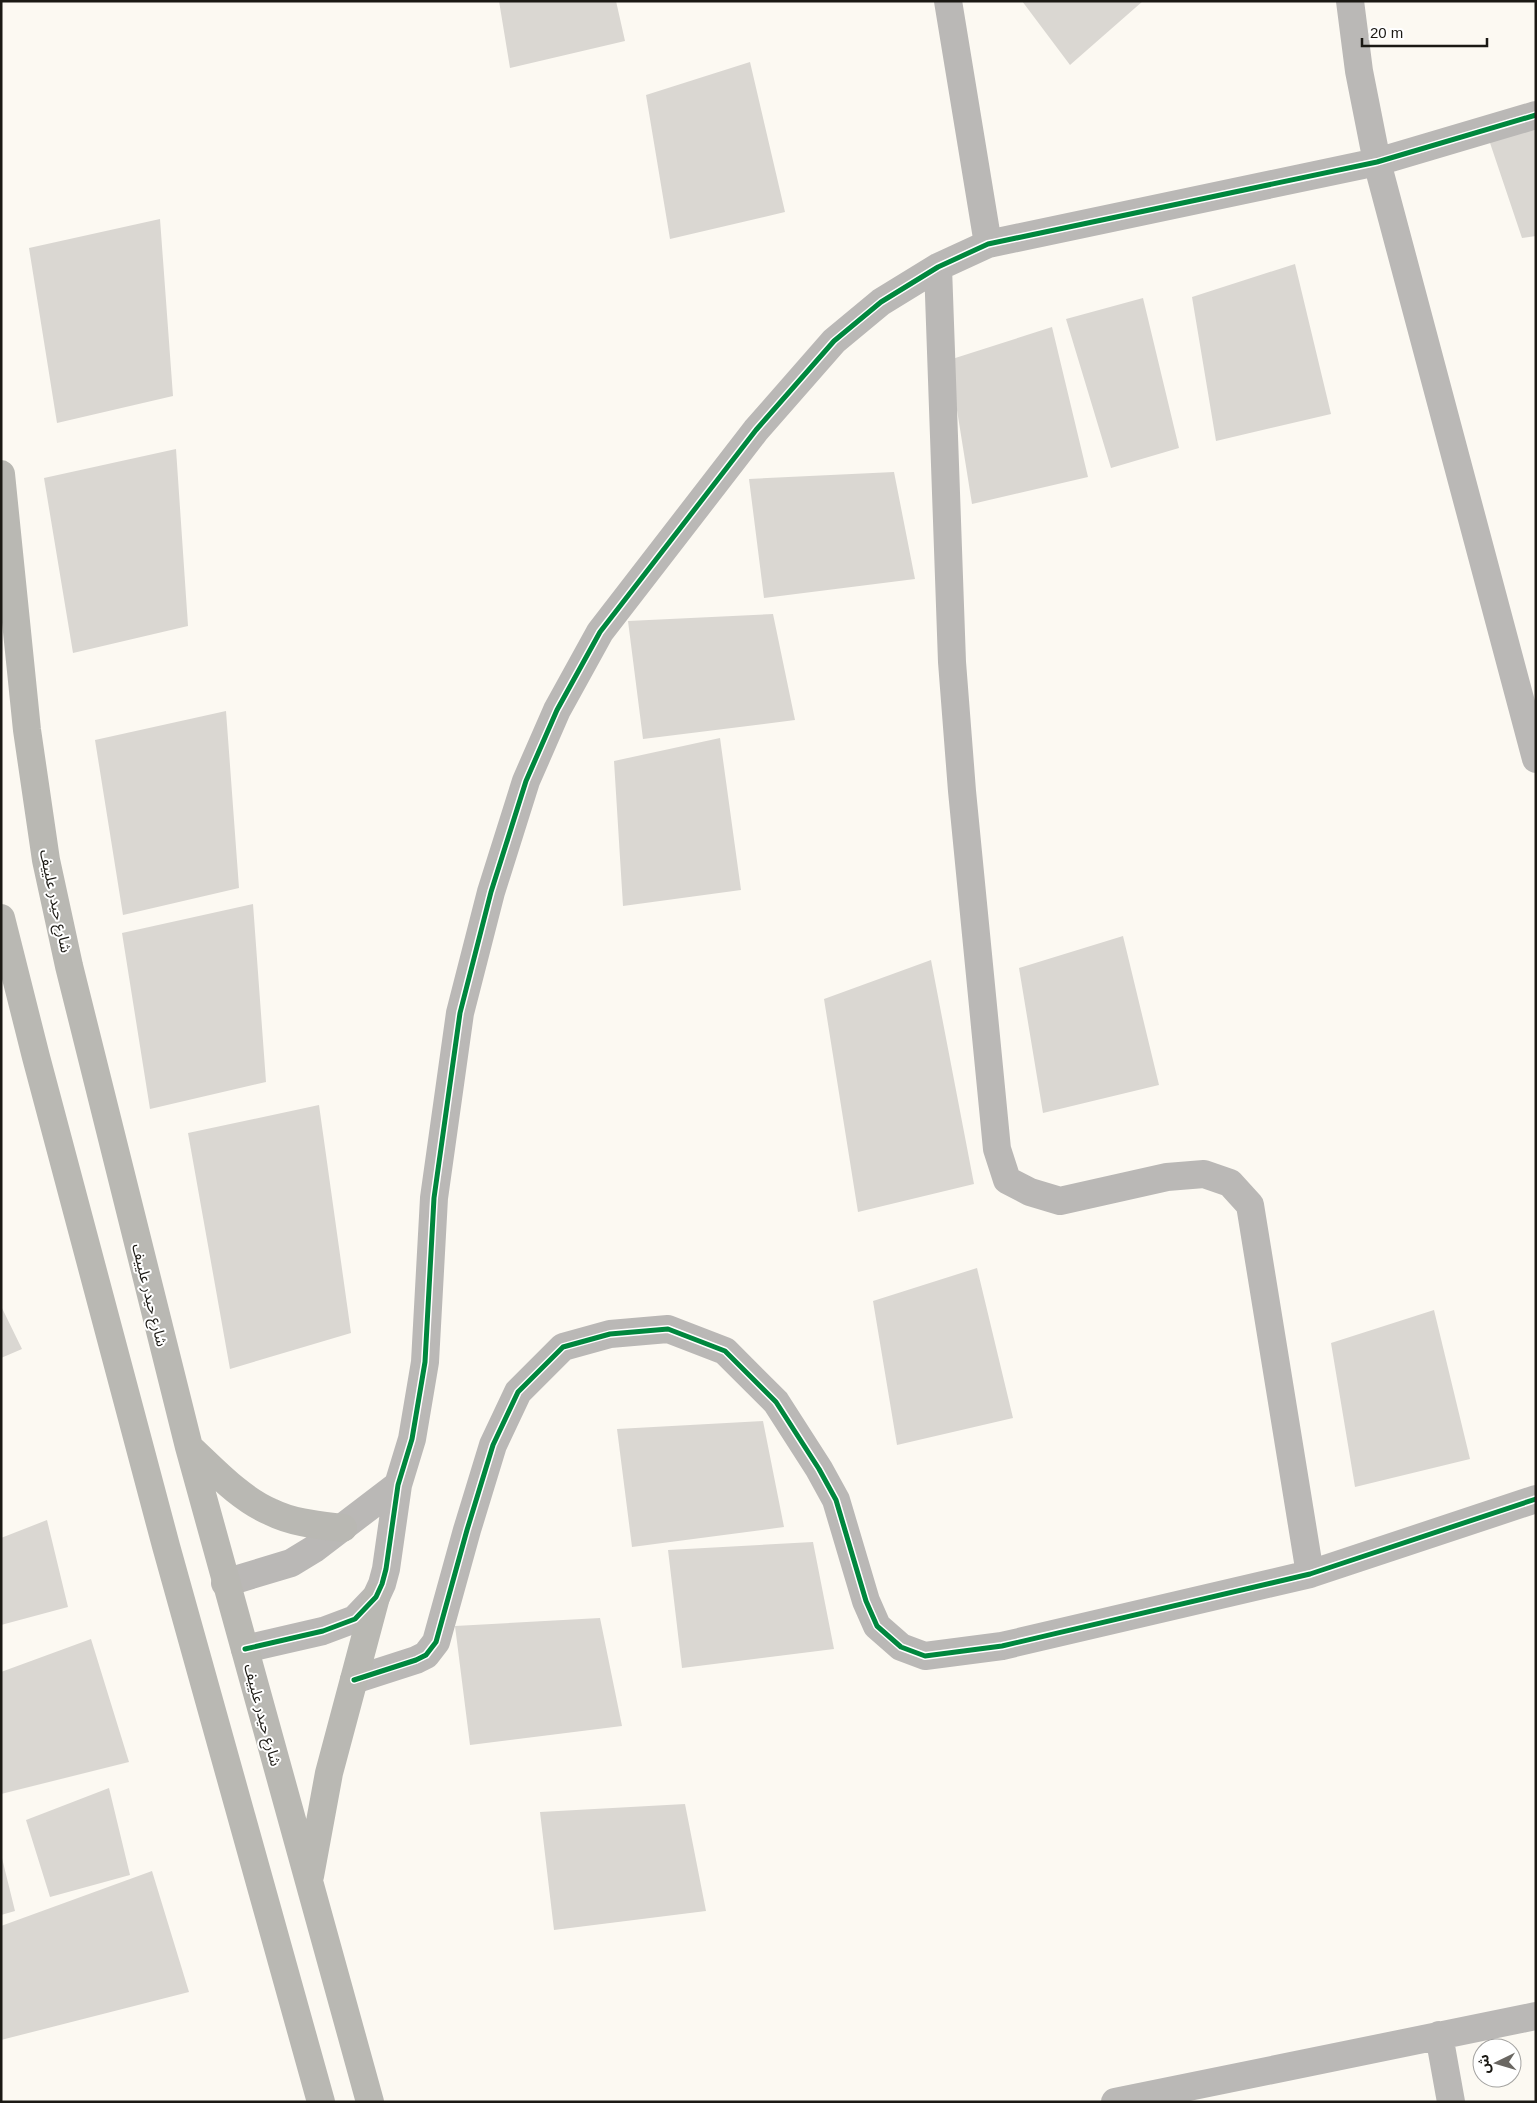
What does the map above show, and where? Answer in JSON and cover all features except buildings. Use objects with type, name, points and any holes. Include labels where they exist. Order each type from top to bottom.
[{"type":"main road","name":"شارع حيدر علييف","points":[[1,474],[27,730],[46,860],[69,966],[189,1447],[225,1583],[370,2102]]},
{"type":"main road","points":[[1,918],[33,1048],[163,1536],[321,2102]]},
{"type":"main road","points":[[189,1447],[229,1484],[270,1512],[313,1525],[343,1528]]},
{"type":"main road","points":[[309,1883],[329,1773],[376,1597]]},
{"type":"street","points":[[948,1],[988,244]]},
{"type":"street","points":[[1350,1],[1359,71],[1377,162],[1536,760]]},
{"type":"street","points":[[244,1649],[323,1631],[356,1619],[376,1597],[382,1584],[386,1569],[398,1485],[412,1440],[425,1362],[434,1198],[460,1013],[491,892],[526,782],[557,710],[600,632],[756,430],[834,342],[881,302],[938,267],[988,244],[1377,162],[1536,115]]},
{"type":"street","points":[[938,267],[952,662],[962,790],[997,1149],[1007,1180],[1030,1192],[1060,1201],[1167,1178],[1204,1174],[1230,1182],[1250,1205],[1310,1574]]},
{"type":"street","points":[[354,1680],[416,1660],[426,1655],[436,1642],[493,1445],[518,1392],[563,1347],[610,1334],[668,1328],[725,1351],[776,1402],[819,1469],[836,1500],[866,1601],[877,1626],[901,1647],[925,1656],[1002,1646],[1310,1574],[1536,1499]]},
{"type":"street","points":[[225,1583],[291,1563],[343,1528],[398,1485]]},
{"type":"street","points":[[1115,2102],[1536,2016]]},
{"type":"street","points":[[1439,2035],[1451,2102]]},
{"type":"cycle path","points":[[245,1649],[323,1631],[355,1619],[376,1597],[382,1584],[386,1569],[398,1485],[412,1439],[425,1362],[434,1198],[460,1013],[491,892],[526,781],[557,710],[600,632],[756,430],[834,341],[881,302],[938,267],[988,244],[1377,162],[1536,115]]},
{"type":"cycle path","points":[[354,1680],[416,1660],[426,1655],[436,1642],[493,1445],[518,1392],[563,1347],[610,1334],[668,1329],[725,1351],[776,1402],[819,1469],[836,1500],[866,1601],[877,1626],[901,1647],[925,1656],[1002,1646],[1310,1574],[1536,1499]]}]
